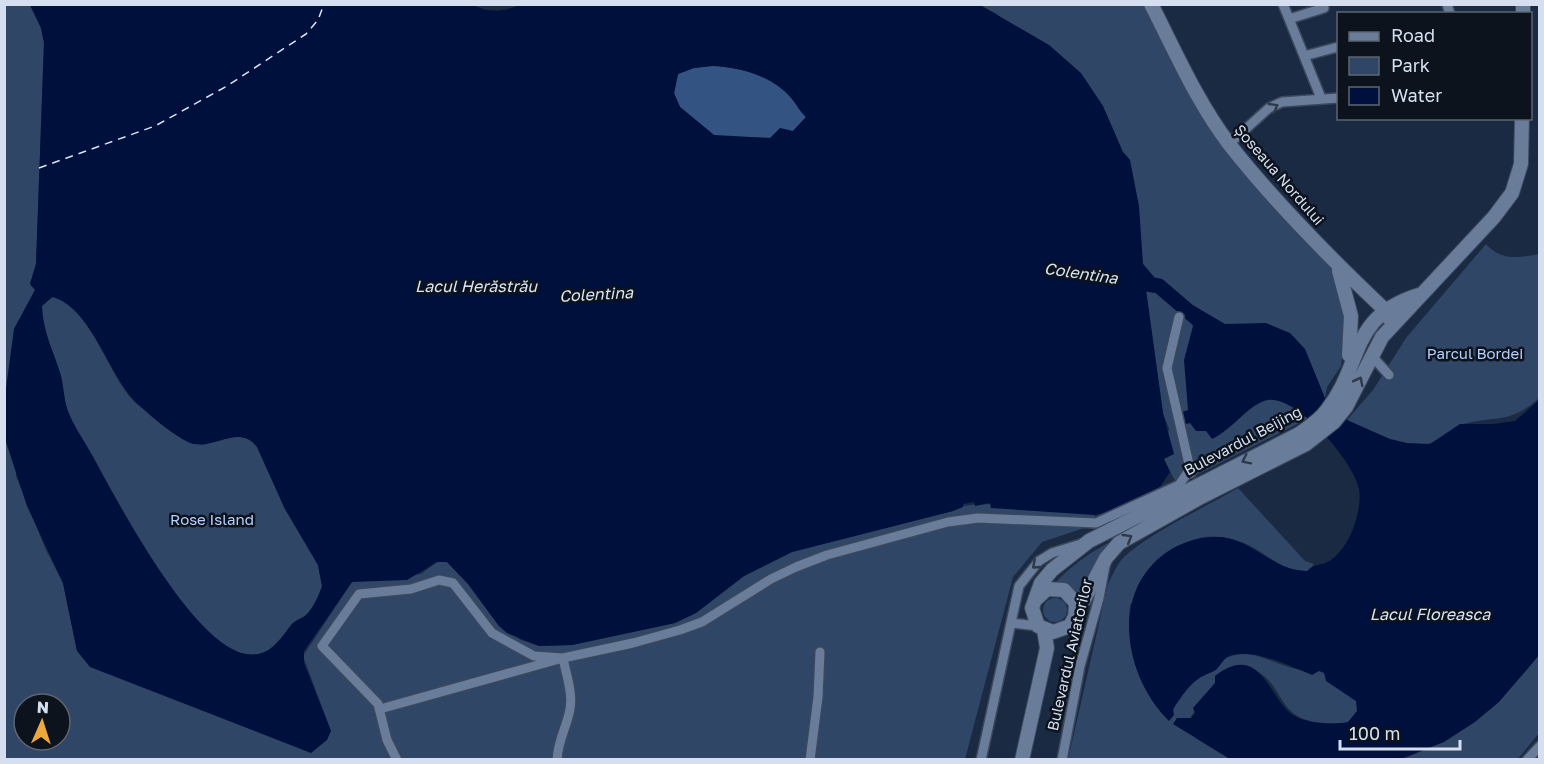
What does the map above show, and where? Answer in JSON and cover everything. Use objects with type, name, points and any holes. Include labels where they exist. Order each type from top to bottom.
[{"type":"main road","name":"Șoseaua Nordului","points":[[1151,4],[1197,92],[1229,144],[1338,266],[1386,311],[1393,324]]},
{"type":"main road","points":[[1419,295],[1486,225],[1512,193],[1521,164],[1522,120]]},
{"type":"main road","name":"Șoseaua Nordului","points":[[1338,266],[1351,316],[1346,375]]},
{"type":"main road","name":"Bulevardul Beijing","points":[[1340,404],[1346,375],[1362,335],[1386,311],[1419,295]]},
{"type":"main road","name":"Bulevardul Beijing","points":[[1033,605],[1047,576],[1089,541],[1196,485],[1328,428],[1340,404],[1371,355],[1393,324],[1419,295]]},
{"type":"main road","name":"Bulevardul Beijing","points":[[1022,759],[1047,648],[1047,629],[1065,630],[1074,620],[1106,558],[1119,543],[1302,439]]},
{"type":"main road","points":[[1047,629],[1033,605],[1047,589],[1064,590],[1076,603],[1074,620]]},
{"type":"street","points":[[1283,4],[1321,98]]},
{"type":"street","points":[[1289,19],[1324,8]]},
{"type":"street","points":[[1304,56],[1337,47]]},
{"type":"street","points":[[1229,144],[1275,105],[1291,100],[1337,98]]},
{"type":"street","points":[[1179,317],[1167,368],[1175,414],[1196,485]]},
{"type":"street","points":[[1371,355],[1389,375]]},
{"type":"street","points":[[380,709],[563,658],[680,630],[702,622],[771,579],[796,567],[827,555],[948,522],[978,518],[1096,523],[1179,485],[1190,469]]},
{"type":"street","points":[[981,759],[1019,586],[1030,569],[1052,554],[1089,541]]},
{"type":"street","name":"Bulevardul Aviatorilor","points":[[1062,759],[1080,666],[1099,598],[1106,558]]},
{"type":"street","points":[[397,759],[387,740],[376,701],[322,646],[359,594],[411,589],[439,580],[448,580],[453,583],[492,633],[534,656],[563,658]]},
{"type":"street","points":[[1011,623],[1033,605]]},
{"type":"street","points":[[1011,623],[1047,629]]},
{"type":"street","points":[[810,759],[819,688],[820,652]]},
{"type":"street","points":[[557,759],[560,736],[568,718],[571,702],[563,658]]},
{"type":"street","points":[[1527,759],[1539,746]]},
{"type":"green space","points":[[4,5],[30,5],[41,28],[44,42],[36,264],[30,284],[35,290],[14,329],[16,476],[45,548],[63,583],[77,651],[331,731],[303,656],[352,582],[421,574],[437,562],[447,562],[468,584],[499,626],[521,640],[539,646],[572,645],[675,623],[696,613],[744,576],[792,552],[953,511],[962,506],[997,504],[1095,515],[1093,525],[1042,542],[1013,577],[965,759],[5,759]]},
{"type":"green space","points":[[980,5],[1145,5],[1229,151],[1332,268],[1340,283],[1347,322],[1341,366],[1327,387],[1325,398],[1307,419],[1177,485],[1164,459],[1169,428],[1163,414],[1146,290],[1160,284],[1143,264],[1130,160],[997,14]]},
{"type":"green space","name":"Parcul Bordei","points":[[1486,244],[1504,256],[1539,254],[1540,397],[1514,415],[1462,424],[1436,441],[1421,445],[1399,443],[1347,420],[1373,390],[1406,338]]},
{"type":"green space","name":"Rose Island","points":[[53,297],[67,304],[80,315],[117,378],[138,405],[202,445],[238,437],[251,441],[257,447],[285,509],[318,565],[322,586],[307,614],[294,622],[268,650],[262,653],[246,654],[225,645],[203,626],[180,600],[138,536],[68,411],[61,376],[42,316],[41,306]]},
{"type":"green space","points":[[1238,488],[1305,561],[1314,564],[1308,571],[1292,569],[1279,564],[1247,544],[1223,537],[1198,538],[1186,545],[1130,605],[1132,652],[1149,696],[1169,720],[1180,698],[1199,676],[1222,660],[1235,655],[1247,654],[1296,669],[1324,672],[1337,688],[1356,701],[1355,717],[1338,724],[1310,721],[1298,716],[1290,710],[1265,677],[1255,670],[1239,666],[1224,670],[1215,676],[1215,683],[1190,718],[1177,718],[1197,739],[1230,759],[1068,760],[1108,584],[1117,566],[1136,547],[1179,520]]},
{"type":"green space","points":[[1121,536],[1078,599],[1054,584],[1085,557]]},
{"type":"green space","points":[[1055,598],[1064,601],[1067,610],[1064,619],[1055,622],[1046,619],[1043,610],[1046,601]]},
{"type":"green space","points":[[1539,655],[1539,733],[1518,759],[1400,760],[1443,741],[1478,718],[1509,690]]},
{"type":"shaded area","points":[[712,66],[734,68],[766,79],[784,91],[806,117],[793,131],[770,138],[715,136],[680,107],[674,94],[678,74],[694,68]]},
{"type":"water","name":"Lacul Herăstrău","points":[[522,4],[980,5],[1049,45],[1081,73],[1103,106],[1123,152],[1130,160],[1139,206],[1143,264],[1160,284],[1157,288],[1150,286],[1146,290],[1163,413],[1174,454],[1164,459],[1170,472],[1160,487],[1095,515],[991,508],[990,503],[975,506],[974,502],[963,504],[963,507],[953,511],[792,552],[744,576],[696,613],[675,623],[572,645],[539,646],[507,633],[499,626],[468,584],[447,562],[437,562],[407,580],[352,582],[304,651],[304,663],[331,731],[327,740],[311,753],[90,667],[77,651],[63,583],[27,506],[5,439],[6,388],[14,329],[35,290],[30,284],[36,264],[44,43],[41,28],[30,5],[473,5],[497,10],[509,9]],"holes":[[[712,66],[734,68],[756,74],[776,84],[785,91],[806,117],[793,131],[780,128],[770,138],[714,135],[680,107],[674,93],[678,74],[694,68]],[[52,297],[66,303],[78,314],[129,394],[169,431],[188,442],[197,444],[242,437],[250,440],[257,447],[285,509],[318,565],[322,586],[310,611],[292,624],[268,650],[262,653],[246,654],[225,645],[202,625],[180,599],[137,534],[68,411],[61,376],[43,316],[42,306]]]},
{"type":"water","name":"Lacul Floreasca","points":[[1191,304],[1225,324],[1266,323],[1290,333],[1305,349],[1325,398],[1347,420],[1390,439],[1407,443],[1430,444],[1460,424],[1515,421],[1539,400],[1539,655],[1499,702],[1475,722],[1444,742],[1400,759],[1230,759],[1173,724],[1177,718],[1191,718],[1195,713],[1193,708],[1215,683],[1215,676],[1231,667],[1243,665],[1253,668],[1262,676],[1284,707],[1299,718],[1320,723],[1342,723],[1348,722],[1357,711],[1356,701],[1326,681],[1324,673],[1319,671],[1312,675],[1273,659],[1252,654],[1228,656],[1215,671],[1194,682],[1173,709],[1174,715],[1169,721],[1154,702],[1133,658],[1129,635],[1130,611],[1137,589],[1149,569],[1167,552],[1179,545],[1199,539],[1219,537],[1242,543],[1284,566],[1307,571],[1331,560],[1342,549],[1352,531],[1359,503],[1359,489],[1347,463],[1323,433],[1294,408],[1280,402],[1268,400],[1261,402],[1212,439],[1206,431],[1196,431],[1190,423],[1182,425],[1179,413],[1188,410],[1184,360],[1193,326],[1186,311]]},
{"type":"waterway","points":[[1141,283],[1159,286],[1202,323]]},
{"type":"ferry route","points":[[39,168],[155,126],[227,86],[306,34],[318,20],[324,4]]},
{"type":"water label","name":"Colentina","points":[[1081,273]]},
{"type":"water label","name":"Colentina","points":[[596,294]]}]
